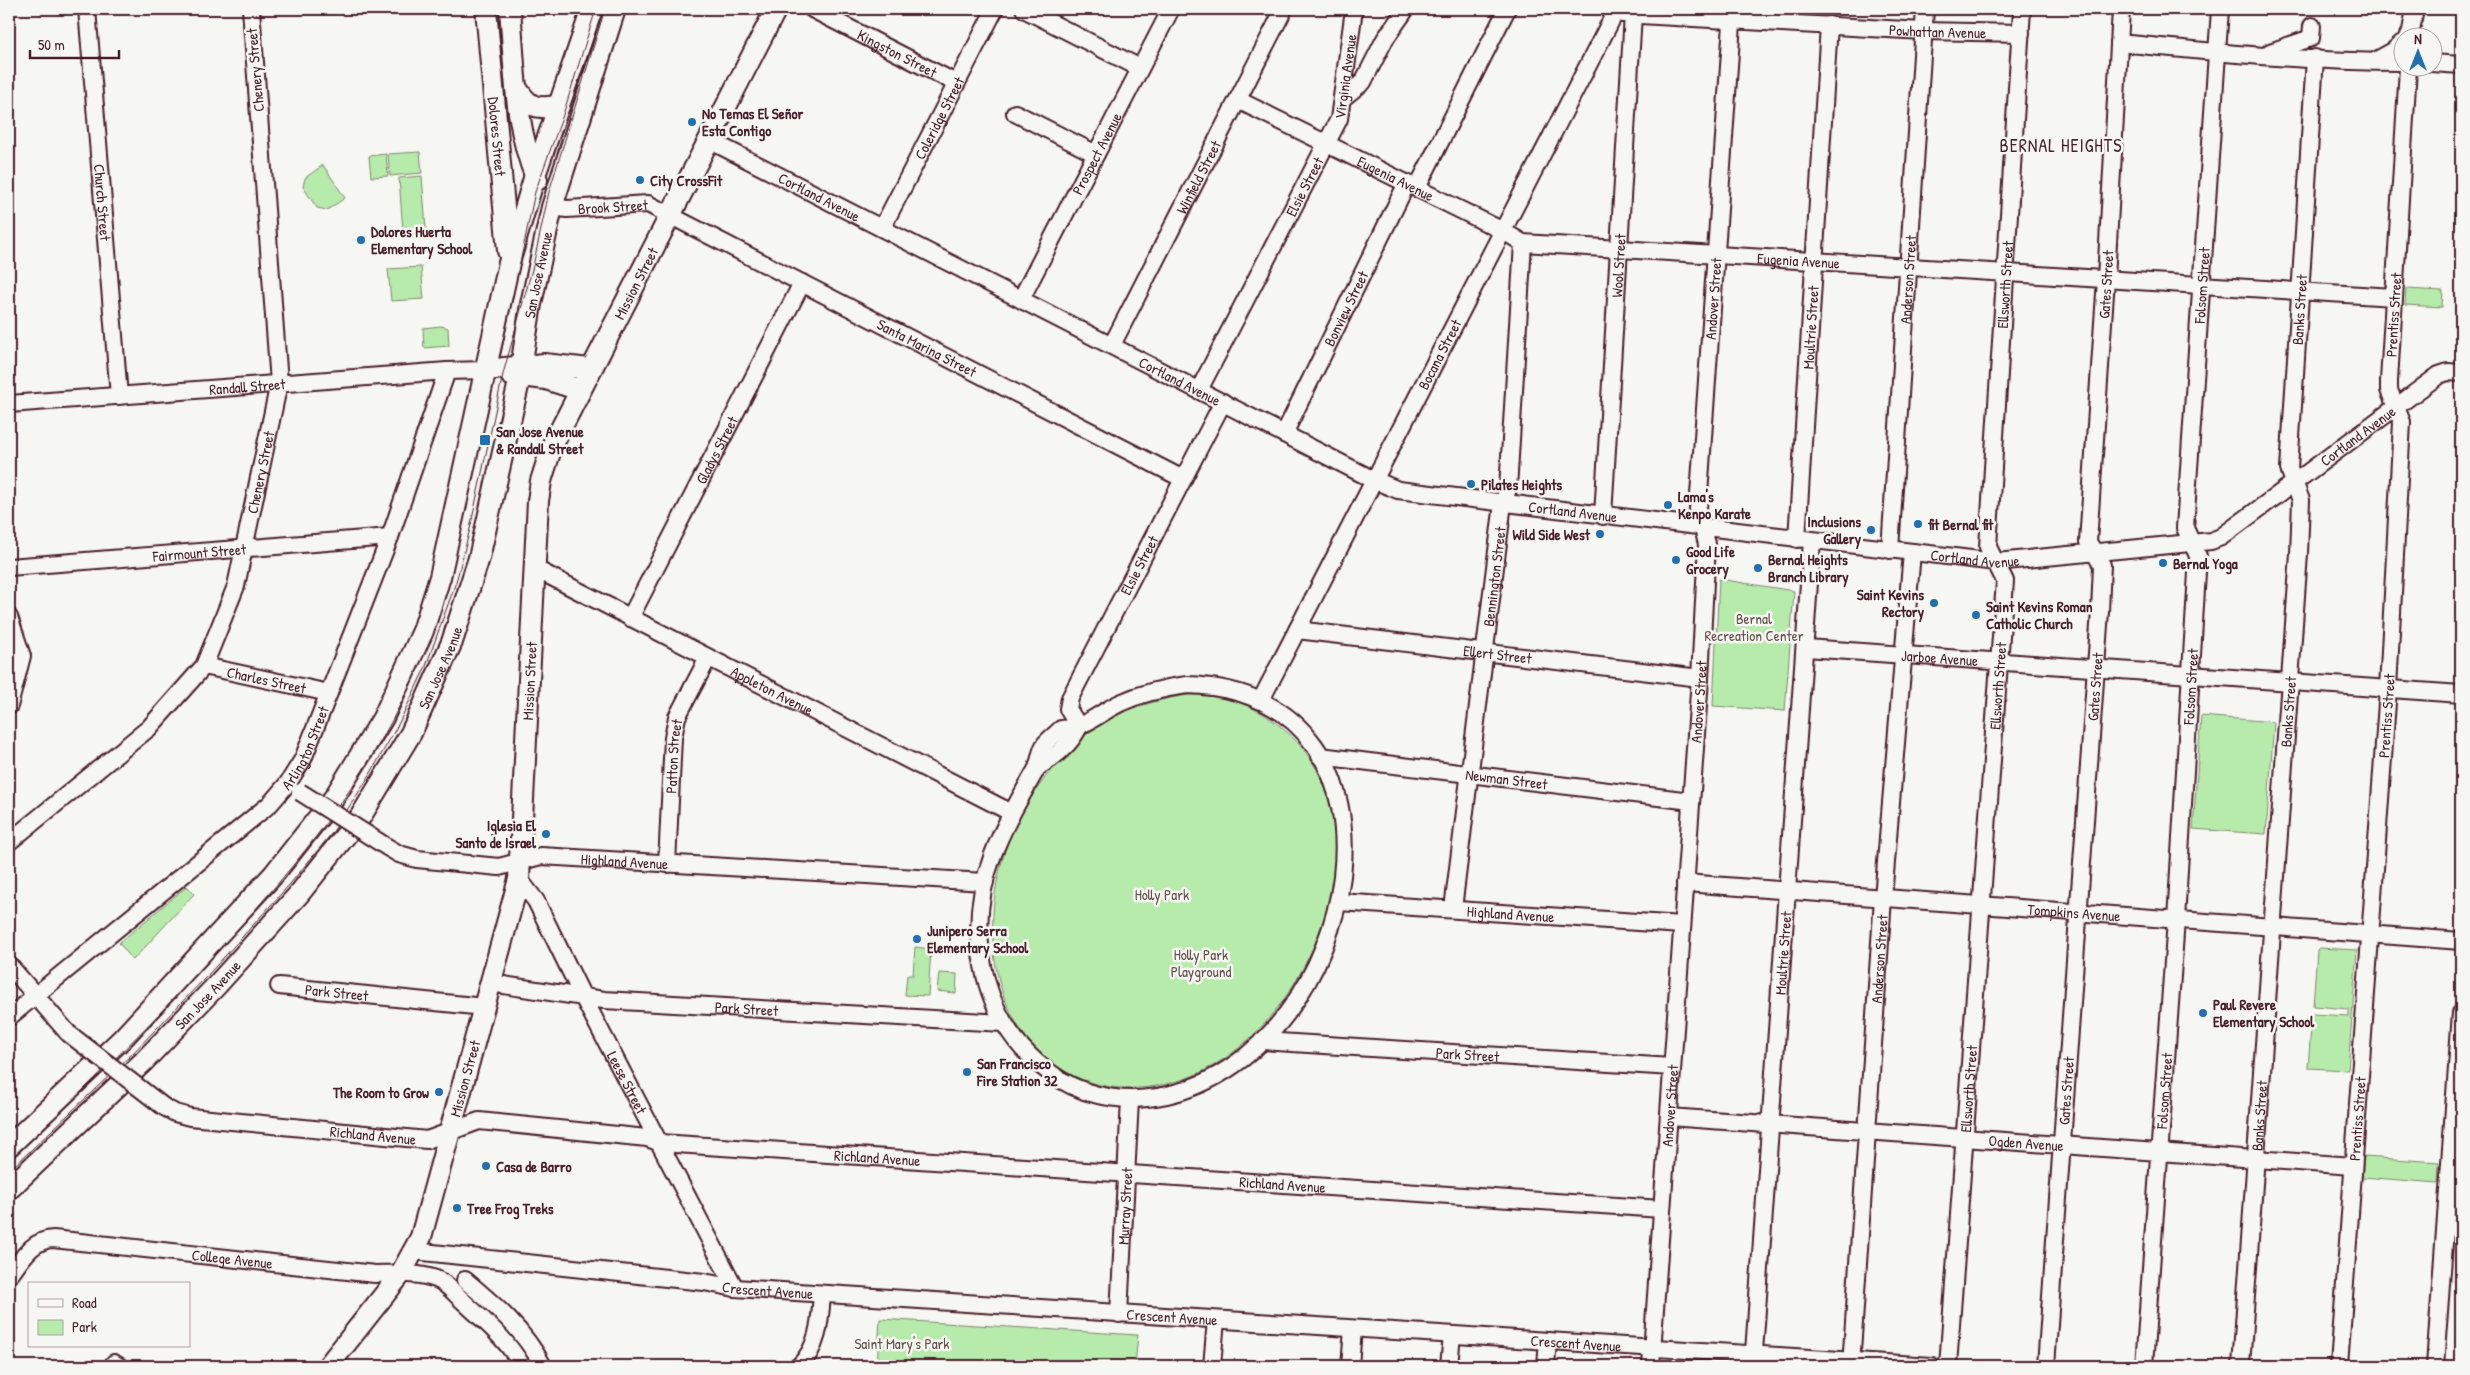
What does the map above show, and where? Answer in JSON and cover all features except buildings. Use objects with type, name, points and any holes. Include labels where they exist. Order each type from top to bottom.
[{"type":"main road","name":"Dolores Street","points":[[486,9],[509,263]]},
{"type":"main road","name":"Dolores Street","points":[[510,9],[522,138],[535,175],[547,234]]},
{"type":"main road","name":"San Jose Avenue","points":[[9,1146],[122,1039],[232,921],[314,824],[367,747],[397,689],[433,602],[447,552],[509,263],[535,175],[592,9]]},
{"type":"main road","name":"San Jose Avenue","points":[[9,1189],[124,1081],[234,967],[322,868],[378,790],[426,703],[462,613],[486,532],[552,207],[615,9]]},
{"type":"main road","name":"Mission Street","points":[[328,1366],[400,1275],[421,1237],[484,1007],[519,870],[534,568],[541,481],[552,446],[776,9]]},
{"type":"main road","points":[[490,49],[514,48]]},
{"type":"main road","points":[[516,87],[526,102],[536,107],[559,106]]},
{"type":"main road","points":[[528,324],[541,350],[559,364]]},
{"type":"main road","name":"Randall Street","points":[[485,370],[520,371],[559,364],[590,369]]},
{"type":"main road","name":"Randall Street","points":[[520,371],[580,390]]},
{"type":"street","name":"Church Street","points":[[86,9],[118,396]]},
{"type":"street","name":"Chenery Street","points":[[9,842],[149,728],[204,666],[236,586],[278,383],[251,9]]},
{"type":"street","name":"Kingston Street","points":[[812,9],[956,83]]},
{"type":"street","name":"Coleridge Street","points":[[882,228],[994,9]]},
{"type":"street","points":[[1024,9],[1140,68]]},
{"type":"street","name":"Prospect Avenue","points":[[1021,299],[1171,9]]},
{"type":"street","name":"Winfield Street","points":[[1112,345],[1284,9]]},
{"type":"street","name":"Virginia Avenue","points":[[1327,143],[1339,119],[1354,9]]},
{"type":"street","points":[[1343,98],[1363,82],[1385,39],[1406,9]]},
{"type":"street","name":"Bonview Street","points":[[1284,434],[1412,185],[1507,9]]},
{"type":"street","name":"Anderson Street","points":[[1890,550],[1925,9]]},
{"type":"street","name":"Ellsworth Street","points":[[1948,1366],[2005,581],[1988,547],[2022,9]]},
{"type":"street","name":"Gates Street","points":[[2046,1366],[2102,565],[2088,542],[2106,279],[2121,9]]},
{"type":"street","name":"Folsom Street","points":[[2144,1366],[2176,920],[2198,556],[2185,528],[2220,9]]},
{"type":"street","points":[[2412,28],[2415,9]]},
{"type":"street","name":"Powhattan Avenue","points":[[1616,11],[1633,14],[1733,14],[1829,26],[1923,31],[2021,33]]},
{"type":"street","name":"Bocana Street","points":[[1261,700],[1616,11]]},
{"type":"street","name":"Wool Street","points":[[1603,516],[1633,14]]},
{"type":"street","name":"Andover Street","points":[[1651,1366],[1700,678],[1707,544],[1698,509],[1718,255],[1733,14]]},
{"type":"street","name":"Moultrie Street","points":[[1753,1360],[1806,648],[1804,540],[1814,261],[1829,26]]},
{"type":"street","points":[[2261,55],[2311,38],[2312,26]]},
{"type":"street","points":[[2119,43],[2217,52],[2392,62]]},
{"type":"street","points":[[2372,62],[2392,52]]},
{"type":"street","name":"Banks Street","points":[[2241,1366],[2302,500],[2289,469],[2315,58]]},
{"type":"street","points":[[2442,64],[2461,65]]},
{"type":"street","name":"Prentiss Street","points":[[2339,1366],[2388,689],[2402,422],[2389,390],[2389,381],[2407,78]]},
{"type":"street","name":"Eugenia Avenue","points":[[1238,100],[1412,185],[1503,231],[1523,244],[2394,297]]},
{"type":"street","points":[[1015,113],[1096,154]]},
{"type":"street","name":"Cortland Avenue","points":[[709,140],[1374,480],[1398,490],[1996,562],[2192,543],[2216,540],[2439,375],[2448,372],[2461,373]]},
{"type":"street","name":"Elsie Street","points":[[1199,390],[1327,143]]},
{"type":"street","name":"Brook Street","points":[[552,207],[576,209],[648,204],[670,215]]},
{"type":"street","name":"Santa Marina Street","points":[[670,215],[1183,479]]},
{"type":"street","name":"Bennington Street","points":[[1453,909],[1503,503],[1508,489],[1523,244]]},
{"type":"street","name":"Gladys Street","points":[[630,618],[802,283]]},
{"type":"street","name":"Randall Street","points":[[9,404],[278,383],[485,370]]},
{"type":"street","name":"Arlington Street","points":[[9,1017],[270,804],[294,788],[303,759],[390,537],[447,371]]},
{"type":"street","name":"Elsie Street","points":[[1079,728],[1068,709],[1070,698],[1223,402]]},
{"type":"street","name":"Fairmount Street","points":[[9,567],[390,537]]},
{"type":"street","name":"Anderson Street","points":[[1851,1364],[1902,654],[1912,552]]},
{"type":"street","name":"Appleton Avenue","points":[[534,568],[1010,812]]},
{"type":"street","points":[[9,617],[22,656],[9,706]]},
{"type":"street","name":"Ellert Street","points":[[1297,630],[1700,678]]},
{"type":"street","name":"Jarboe Avenue","points":[[1806,648],[2461,694]]},
{"type":"street","name":"Patton Street","points":[[667,864],[673,738],[677,717],[708,658]]},
{"type":"street","name":"Charles Street","points":[[204,666],[329,693]]},
{"type":"street","points":[[1187,685],[1213,686],[1237,690],[1261,700],[1294,724],[1320,756],[1338,798],[1344,838],[1343,880],[1339,902],[1326,944],[1313,973],[1294,1005],[1262,1041],[1223,1073],[1201,1084],[1155,1098],[1130,1100],[1087,1092],[1066,1083],[1031,1059],[1003,1023],[992,1002],[981,959],[980,919],[985,882],[1000,835],[1010,812],[1038,767],[1056,756],[1072,740],[1079,728],[1120,703],[1163,688],[1187,685]]},
{"type":"street","name":"Newman Street","points":[[1320,756],[1691,801]]},
{"type":"street","name":"Highland Avenue","points":[[294,788],[399,854],[417,859],[519,870],[541,856],[985,882]]},
{"type":"street","name":"Leese Street","points":[[519,870],[735,1288]]},
{"type":"street","name":"Tompkins Avenue","points":[[1685,883],[2461,941]]},
{"type":"street","name":"Highland Avenue","points":[[1339,902],[1682,925]]},
{"type":"street","name":"Richland Avenue","points":[[9,965],[68,1033],[164,1106],[176,1113],[190,1117],[427,1140],[479,1121],[647,1138],[661,1143],[1662,1209]]},
{"type":"street","name":"Park Street","points":[[490,983],[604,1000],[1003,1023]]},
{"type":"street","name":"Park Street","points":[[279,986],[484,1007]]},
{"type":"street","points":[[2435,1366],[2461,1013]]},
{"type":"street","name":"Park Street","points":[[1262,1041],[1672,1067]]},
{"type":"street","name":"Murray Street","points":[[1119,1314],[1128,1174],[1130,1100]]},
{"type":"street","name":"Ogden Avenue","points":[[1669,1117],[2353,1166]]},
{"type":"street","name":"College Avenue","points":[[9,1276],[32,1246],[45,1239],[53,1239],[365,1273],[438,1279],[493,1328],[522,1366]]},
{"type":"street","name":"Crescent Avenue","points":[[414,1251],[704,1282],[735,1288],[1652,1348],[1753,1360],[1932,1366]]},
{"type":"street","points":[[463,1302],[467,1258]]},
{"type":"street","points":[[465,1280],[520,1331],[544,1366]]},
{"type":"street","points":[[799,1366],[811,1350],[817,1337],[822,1294]]},
{"type":"street","points":[[1212,1366],[1216,1320]]},
{"type":"street","points":[[1350,1366],[1353,1329]]},
{"type":"street","points":[[1449,1366],[1452,1335]]},
{"type":"street","points":[[1546,1366],[1548,1341]]},
{"type":"green space","points":[[420,152],[422,173],[390,176],[388,154]]},
{"type":"green space","points":[[386,154],[388,176],[371,177],[369,156]]},
{"type":"green space","points":[[323,165],[345,198],[327,210],[317,208],[303,187],[305,178]]},
{"type":"green space","points":[[422,176],[426,229],[403,231],[399,178]]},
{"type":"green space","points":[[421,267],[424,299],[391,301],[388,269]]},
{"type":"green space","points":[[2406,289],[2443,291],[2442,307],[2405,305]]},
{"type":"green space","points":[[441,326],[448,328],[449,346],[424,348],[423,328]]},
{"type":"green space","name":"Bernal Recreation Center","points":[[1719,579],[1794,591],[1785,711],[1713,706]]},
{"type":"green space","name":"Holly Park","points":[[1189,695],[1218,697],[1243,704],[1265,715],[1288,733],[1320,775],[1334,825],[1333,879],[1319,934],[1293,985],[1259,1030],[1217,1063],[1170,1083],[1144,1088],[1106,1086],[1080,1079],[1068,1073],[1040,1053],[1019,1028],[1005,999],[996,967],[993,933],[994,899],[1001,866],[1011,835],[1025,807],[1043,780],[1075,744],[1098,726],[1123,713],[1148,703]]},
{"type":"green space","points":[[2201,716],[2274,722],[2266,834],[2193,829]]},
{"type":"green space","points":[[187,886],[194,894],[133,960],[119,943]]},
{"type":"green space","points":[[915,947],[931,949],[928,996],[905,995],[907,975],[913,975]]},
{"type":"green space","points":[[2319,948],[2357,950],[2348,1070],[2308,1068],[2312,1014],[2349,1016],[2349,1009],[2313,1006],[2317,950]]},
{"type":"green space","points":[[939,973],[957,974],[956,993],[937,991]]},
{"type":"green space","points":[[2364,1157],[2439,1162],[2438,1183],[2362,1177]]},
{"type":"green space","name":"Saint Mary's Park","points":[[880,1319],[1138,1335],[1135,1366],[877,1366]]},
{"type":"tram line","points":[[500,358],[535,192],[562,118],[596,9]]},
{"type":"tram line","points":[[9,1171],[133,1053],[206,977],[290,884],[332,833],[368,778],[399,723],[426,666],[456,582],[470,529],[503,374],[533,266],[549,192],[605,9]]},
{"type":"tram line","points":[[9,1160],[95,1079],[150,1023],[205,966],[282,878],[330,818],[352,786],[393,720],[410,684]]},
{"type":"place","name":"No Temas El Señor Esta Contigo","points":[[692,122]]},
{"type":"place","name":"City CrossFit","points":[[640,180]]},
{"type":"place","name":"Dolores Huerta Elementary School","points":[[361,240]]},
{"type":"place","name":"San Jose Avenue & Randall Street","points":[[485,440]]},
{"type":"place","name":"Pilates Heights","points":[[1471,484]]},
{"type":"place","name":"Lama's Kenpo Karate","points":[[1668,505]]},
{"type":"place","name":"fit Bernal fit","points":[[1918,524]]},
{"type":"place","name":"Inclusions Gallery","points":[[1871,530]]},
{"type":"place","name":"Wild Side West","points":[[1600,534]]},
{"type":"place","name":"Good Life Grocery","points":[[1676,560]]},
{"type":"place","name":"Bernal Yoga","points":[[2163,563]]},
{"type":"place","name":"Bernal Heights Branch Library","points":[[1758,568]]},
{"type":"place","name":"Saint Kevins Rectory","points":[[1934,603]]},
{"type":"place","name":"Saint Kevins Roman Catholic Church","points":[[1976,615]]},
{"type":"place","name":"Iglesia El Santo de Israel","points":[[546,834]]},
{"type":"place","name":"Junipero Serra Elementary School","points":[[917,939]]},
{"type":"place","name":"Paul Revere Elementary School","points":[[2203,1013]]},
{"type":"place","name":"San Francisco Fire Station 32","points":[[967,1072]]},
{"type":"place","name":"The Room to Grow","points":[[439,1092]]},
{"type":"place","name":"Casa de Barro","points":[[486,1166]]},
{"type":"place","name":"Tree Frog Treks","points":[[457,1208]]},
{"type":"district","name":"BERNAL HEIGHTS","points":[[2061,145]]},
{"type":"park label","name":"Holly Park Playground","points":[[1201,962]]}]
